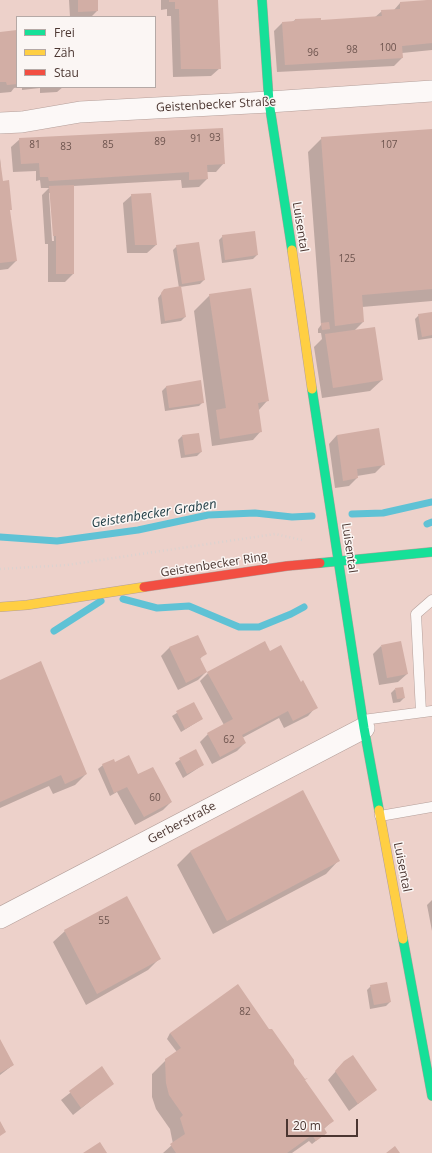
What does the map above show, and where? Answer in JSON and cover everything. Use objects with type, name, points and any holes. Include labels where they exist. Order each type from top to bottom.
[{"type":"street","name":"Luisental","points":[[262,0],[268,102],[363,724],[432,1096]]},
{"type":"street","name":"Geistenbecker Straße","points":[[0,123],[22,122],[80,112],[268,102],[432,91]]},
{"type":"street","name":"Geistenbecker Ring","points":[[0,607],[35,604],[287,566],[432,552]]},
{"type":"street","name":"Gerberstraße","points":[[0,918],[363,724]]},
{"type":"lane","points":[[420,712],[416,614],[432,600]]},
{"type":"lane","points":[[363,724],[420,712],[432,711]]},
{"type":"lane","points":[[380,816],[432,807]]},
{"type":"path","points":[[0,569],[67,565],[275,534],[304,540],[335,537]]},
{"type":"building","points":[[78,0],[98,0],[98,11],[78,12]]},
{"type":"building","points":[[169,0],[218,0],[221,69],[181,69],[179,9],[175,9],[175,2],[169,2]]},
{"type":"building","points":[[432,0],[432,43],[402,46],[403,58],[285,65],[282,22],[295,21],[295,19],[321,18],[321,20],[382,16],[381,10],[400,9],[400,2]]},
{"type":"building","points":[[16,30],[16,84],[7,85],[6,82],[0,82],[0,32]]},
{"type":"building","points":[[223,128],[225,164],[207,165],[208,179],[189,180],[189,172],[49,181],[48,177],[40,177],[39,163],[21,164],[19,138]]},
{"type":"building","points":[[432,129],[432,289],[362,295],[364,322],[335,326],[321,137]]},
{"type":"building","points":[[0,159],[3,181],[9,180],[12,210],[10,210],[17,261],[0,263]]},
{"type":"building","points":[[74,185],[74,274],[56,274],[56,236],[53,236],[49,186]]},
{"type":"building","points":[[151,193],[157,245],[135,245],[131,194]]},
{"type":"building","points":[[255,231],[258,255],[225,260],[222,235]]},
{"type":"building","points":[[199,242],[205,280],[182,284],[176,245]]},
{"type":"building","points":[[181,286],[186,317],[165,321],[161,293],[164,289]]},
{"type":"building","points":[[251,288],[269,401],[258,403],[262,432],[220,439],[216,410],[226,408],[209,294]]},
{"type":"building","points":[[432,312],[432,335],[422,337],[418,314]]},
{"type":"building","points":[[329,322],[330,329],[322,330],[321,323]]},
{"type":"building","points":[[375,327],[383,380],[333,388],[325,334]]},
{"type":"building","points":[[201,380],[204,403],[169,408],[166,386]]},
{"type":"building","points":[[379,428],[385,465],[357,469],[358,478],[343,481],[337,435]]},
{"type":"building","points":[[199,433],[202,452],[185,455],[182,435]]},
{"type":"building","points":[[198,635],[207,654],[200,658],[207,672],[186,683],[169,647]]},
{"type":"building","points":[[265,641],[270,651],[281,645],[301,682],[303,680],[318,708],[293,721],[288,711],[242,735],[246,743],[220,757],[207,733],[233,719],[207,672]]},
{"type":"building","points":[[401,641],[408,674],[387,678],[381,645]]},
{"type":"building","points":[[41,661],[87,774],[65,784],[61,775],[0,802],[0,680]]},
{"type":"building","points":[[403,687],[405,698],[397,699],[395,688]]},
{"type":"building","points":[[194,702],[203,719],[185,729],[176,711]]},
{"type":"building","points":[[196,749],[204,765],[187,774],[179,758]]},
{"type":"building","points":[[129,755],[138,774],[153,767],[172,802],[144,817],[127,787],[114,793],[102,764],[114,759],[115,762]]},
{"type":"building","points":[[303,790],[340,861],[227,921],[190,851]]},
{"type":"building","points":[[127,896],[161,959],[97,994],[64,930]]},
{"type":"building","points":[[387,982],[391,1002],[374,1005],[370,985]]},
{"type":"building","points":[[238,984],[269,1029],[272,1029],[294,1060],[294,1064],[305,1079],[308,1078],[305,1080],[334,1121],[324,1128],[327,1133],[316,1141],[312,1135],[287,1153],[176,1153],[170,1144],[185,1134],[180,1118],[183,1115],[169,1095],[166,1083],[165,1059],[181,1048],[170,1033]]},
{"type":"building","points":[[0,1039],[14,1065],[0,1073]]},
{"type":"building","points":[[353,1055],[377,1090],[358,1104],[335,1071],[344,1061]]},
{"type":"building","points":[[102,1066],[114,1084],[81,1108],[69,1091]]},
{"type":"building","points":[[0,1121],[6,1132],[0,1136]]},
{"type":"building","points":[[100,1142],[107,1153],[83,1153]]},
{"type":"building","points":[[395,1146],[400,1153],[386,1153]]},
{"type":"waterway","name":"Geistenbecker Graben","points":[[352,514],[383,513],[432,502]]},
{"type":"waterway","name":"Geistenbecker Graben","points":[[0,537],[57,541],[138,530],[208,515],[255,513],[292,517],[312,516]]},
{"type":"waterway","points":[[427,524],[432,522]]},
{"type":"waterway","points":[[123,599],[157,608],[189,606],[239,627],[259,627],[304,607]]},
{"type":"waterway","points":[[54,631],[101,601]]},
{"type":"traffic: fast","points":[[262,0],[269,102],[292,250]]},
{"type":"traffic: fast","points":[[312,389],[364,728],[379,810]]},
{"type":"traffic: fast","points":[[320,563],[432,552]]},
{"type":"traffic: fast","points":[[403,939],[432,1096]]},
{"type":"traffic: slow","points":[[292,250],[312,389]]},
{"type":"traffic: slow","points":[[0,607],[27,605],[144,587]]},
{"type":"traffic: slow","points":[[379,810],[403,939]]},
{"type":"traffic: jam","points":[[144,587],[287,566],[320,563]]}]
